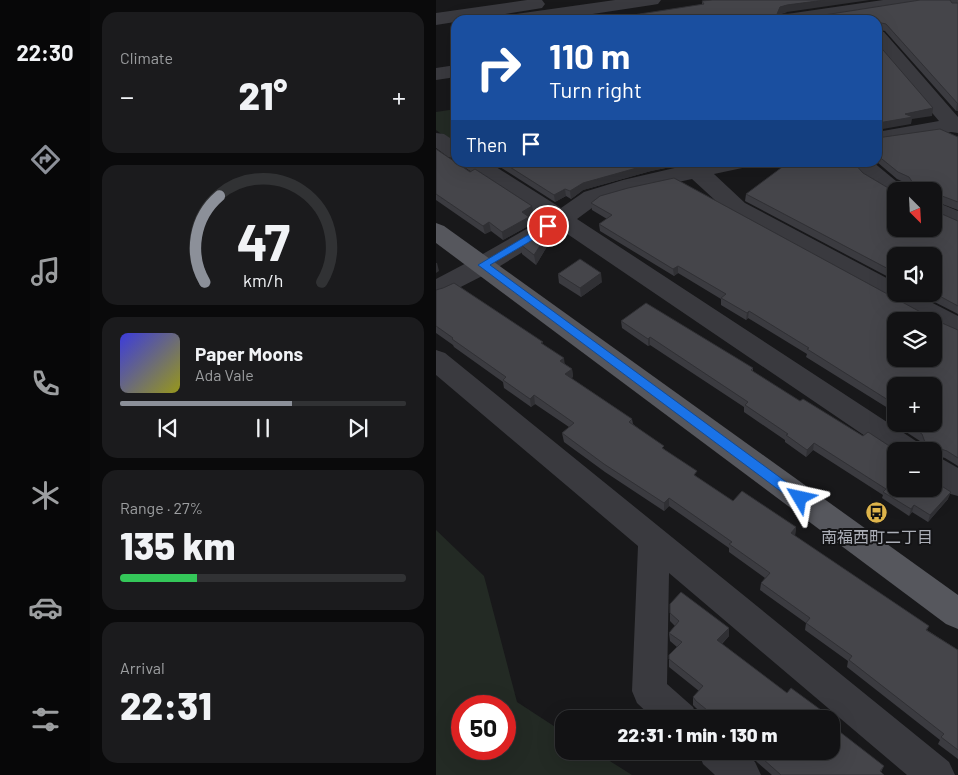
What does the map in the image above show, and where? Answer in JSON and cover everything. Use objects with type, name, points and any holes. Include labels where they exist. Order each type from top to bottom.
[{"type":"main road","points":[[436,231],[958,614]]},
{"type":"street","points":[[463,15],[565,0]]},
{"type":"street","points":[[550,15],[652,0]]},
{"type":"street","points":[[822,15],[918,0]]},
{"type":"street","points":[[954,0],[958,4]]},
{"type":"street","points":[[436,19],[451,17]]},
{"type":"street","points":[[436,32],[451,30]]},
{"type":"street","points":[[882,42],[955,126]]},
{"type":"street","points":[[882,67],[901,64]]},
{"type":"street","points":[[436,74],[451,72]]},
{"type":"street","points":[[882,137],[955,126]]},
{"type":"street","points":[[436,139],[451,149]]},
{"type":"street","points":[[480,167],[561,218],[896,442]]},
{"type":"street","points":[[436,289],[483,265],[592,197],[623,187],[712,167]]},
{"type":"street","points":[[865,167],[887,185]]},
{"type":"street","points":[[696,170],[737,208],[958,328]]},
{"type":"street","points":[[942,212],[958,220]]},
{"type":"street","points":[[436,360],[936,775]]},
{"type":"street","points":[[942,473],[958,484]]},
{"type":"street","points":[[654,541],[649,691],[670,710]]},
{"type":"street","points":[[726,760],[742,775]]},
{"type":"shaded area","points":[[451,110],[451,141],[436,130],[436,112]]},
{"type":"shaded area","points":[[436,530],[484,576],[515,695],[451,695],[451,760],[516,760],[516,698],[517,702],[555,727],[555,760],[608,760],[632,775],[436,775]]},
{"type":"building","points":[[825,0],[780,7],[777,14],[824,15],[633,15],[704,4],[702,1]]},
{"type":"building","points":[[920,0],[950,0],[952,3],[958,3],[958,104],[886,24],[882,23],[882,15],[824,15]]},
{"type":"building","points":[[882,49],[933,108],[905,114],[913,117],[882,122]]},
{"type":"building","points":[[940,129],[958,137],[958,202],[942,196],[942,182],[912,182],[909,177],[898,172],[882,159],[882,137]]},
{"type":"building","points":[[436,149],[451,159],[451,167],[463,167],[470,172],[475,169],[532,206],[522,212],[529,217],[502,232],[489,222],[483,226],[436,194]]},
{"type":"building","points":[[510,167],[640,167],[583,183],[570,191],[565,189],[554,195]]},
{"type":"building","points":[[782,167],[858,167],[863,173],[887,187],[887,238],[942,238],[942,214],[958,221],[958,306],[942,297],[942,247],[887,247],[887,268],[746,194]]},
{"type":"building","points":[[674,178],[887,294],[887,302],[902,302],[920,312],[887,312],[887,367],[942,367],[942,323],[958,330],[958,458],[942,449],[942,442],[925,442],[922,434],[919,432],[942,432],[942,377],[887,377],[887,399],[749,311],[747,313],[721,298],[726,294],[678,266],[673,269],[599,224],[612,215],[591,203],[600,196]]},
{"type":"building","points":[[549,228],[551,229],[534,255],[521,245]]},
{"type":"building","points":[[580,259],[601,273],[580,288],[558,274]]},
{"type":"building","points":[[454,283],[564,358],[560,361],[572,369],[565,374],[632,419],[629,422],[664,446],[662,448],[697,471],[694,475],[733,501],[742,491],[796,527],[791,533],[929,626],[926,630],[958,650],[958,750],[941,737],[944,734],[849,660],[852,656],[806,623],[810,618],[761,583],[770,573],[729,544],[732,542],[669,498],[664,503],[604,464],[562,433],[574,423],[534,395],[530,399],[503,380],[506,377],[436,326],[436,290]]},
{"type":"building","points":[[646,303],[753,368],[751,370],[800,401],[803,399],[863,436],[868,432],[887,444],[887,494],[883,492],[886,489],[814,443],[807,450],[786,435],[788,434],[745,405],[748,402],[650,337],[648,339],[621,321]]},
{"type":"building","points":[[942,486],[951,492],[930,515],[914,505],[911,509],[891,497],[942,497]]},
{"type":"building","points":[[681,592],[729,628],[717,640],[787,693],[791,688],[821,710],[707,710],[693,697],[703,686],[669,659],[669,655],[682,642],[669,633],[679,621],[670,613],[670,604]]},
{"type":"building","points":[[840,732],[884,766],[880,771],[884,775],[781,775],[764,760],[840,760]]},
{"type":"place","name":"南福西町二丁目","points":[[877,513]]},
{"type":"route","points":[[548,226],[483,265],[800,498]]}]
